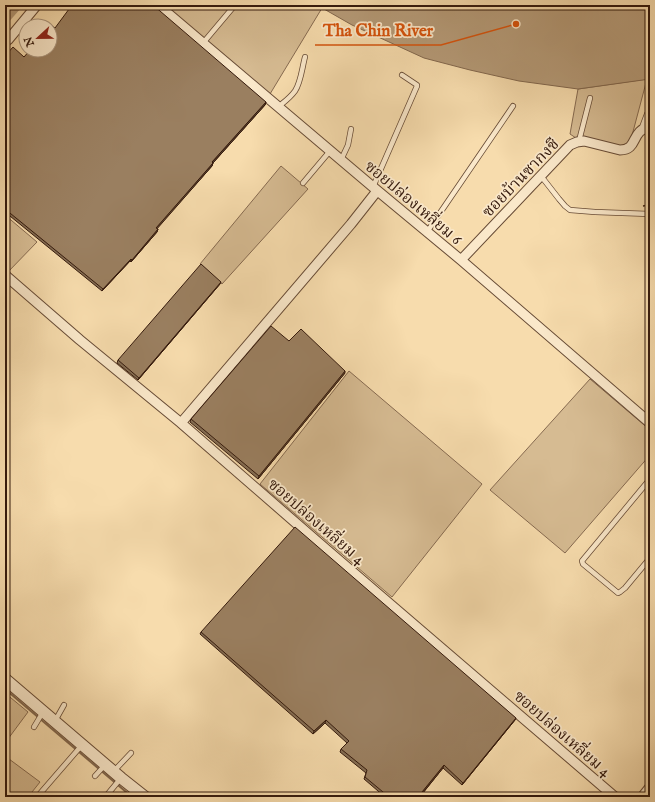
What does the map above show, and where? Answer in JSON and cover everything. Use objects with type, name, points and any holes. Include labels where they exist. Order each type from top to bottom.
[{"type":"street","points":[[8,40],[37,5]]},
{"type":"street","name":"ซอยปล่องเหลี่ยม 6","points":[[158,5],[461,260],[650,423]]},
{"type":"street","name":"ซอยบ้านซากงซี","points":[[461,260],[570,145],[579,141],[584,141],[623,150],[632,145],[638,133],[646,129]]},
{"type":"street","points":[[181,423],[351,224],[375,189]]},
{"type":"street","name":"ซอยปล่องเหลี่ยม 4","points":[[5,275],[80,340],[181,423],[612,794]]},
{"type":"street","points":[[5,679],[41,716],[55,722],[79,748],[108,775],[145,797]]},
{"type":"street","points":[[642,797],[650,786]]},
{"type":"lane","points":[[203,43],[234,5]]},
{"type":"lane","points":[[278,107],[294,93],[298,86],[305,57]]},
{"type":"lane","points":[[375,189],[417,86],[417,84],[402,75]]},
{"type":"lane","points":[[579,141],[590,98]]},
{"type":"lane","points":[[427,232],[513,106]]},
{"type":"lane","points":[[646,129],[647,114],[650,109]]},
{"type":"lane","points":[[341,160],[348,145],[351,129]]},
{"type":"lane","points":[[303,183],[330,151]]},
{"type":"lane","points":[[541,176],[558,199],[570,210],[650,214]]},
{"type":"lane","points":[[650,479],[582,562],[618,593],[625,588],[650,558]]},
{"type":"lane","points":[[55,722],[64,705]]},
{"type":"lane","points":[[34,727],[41,716]]},
{"type":"lane","points":[[37,797],[79,748]]},
{"type":"lane","points":[[107,796],[108,775],[131,753]]},
{"type":"path","points":[[643,206],[650,206]]},
{"type":"shaded area","points":[[163,5],[317,5],[322,8],[270,94]]},
{"type":"shaded area","points":[[317,5],[650,5],[650,79],[578,89],[519,81],[424,58],[352,25]]},
{"type":"shaded area","points":[[647,79],[630,143],[626,147],[576,138],[570,134],[578,89]]},
{"type":"shaded area","points":[[281,166],[308,189],[222,284],[200,264]]},
{"type":"shaded area","points":[[5,215],[37,242],[7,273],[5,271]]},
{"type":"shaded area","points":[[349,371],[482,484],[392,597],[260,484]]},
{"type":"shaded area","points":[[590,379],[650,430],[650,455],[565,553],[490,490]]},
{"type":"shaded area","points":[[5,693],[28,712],[5,743]]},
{"type":"shaded area","points":[[5,756],[40,782],[28,797],[5,797]]},
{"type":"building","points":[[72,5],[153,5],[266,102],[212,162],[213,163],[156,228],[158,229],[132,260],[131,259],[103,289],[5,209],[5,56],[13,47],[18,52],[18,58],[58,58],[58,24]]},
{"type":"building","points":[[201,264],[221,282],[139,378],[118,360]]},
{"type":"building","points":[[271,326],[289,341],[301,329],[345,371],[259,476],[191,419]]},
{"type":"building","points":[[295,527],[516,718],[463,783],[444,765],[422,792],[427,797],[389,797],[365,777],[367,770],[341,749],[349,741],[326,720],[314,731],[201,632]]},
{"type":"waterway","points":[[5,21],[19,5]]},
{"type":"waterway","points":[[5,689],[132,797]]},
{"type":"place","name":"Tha Chin River","points":[[516,24]]}]
